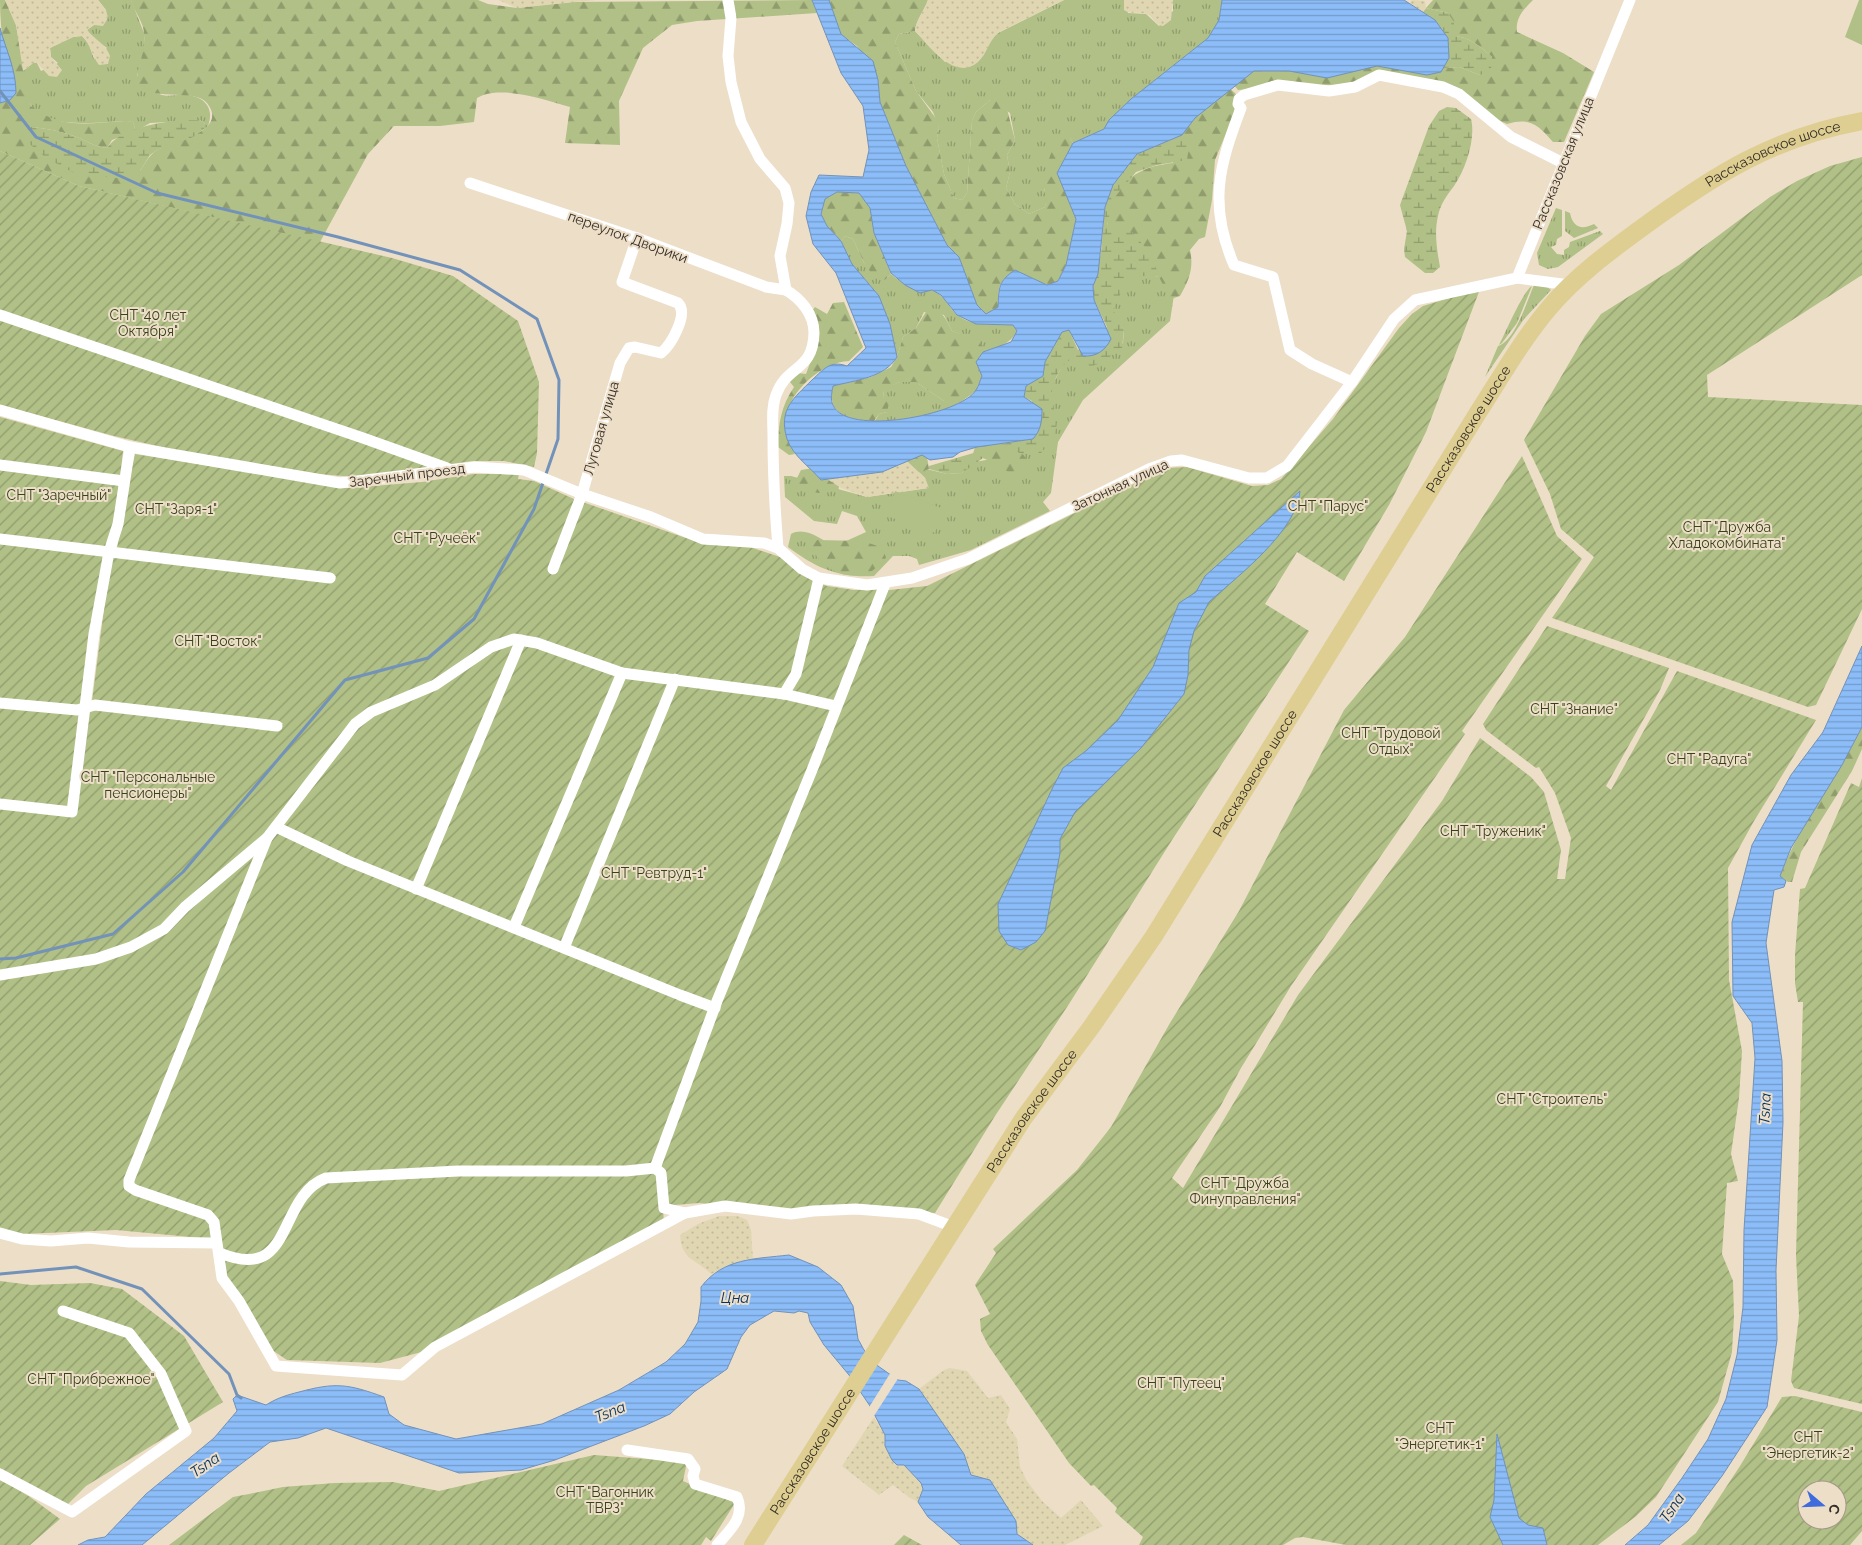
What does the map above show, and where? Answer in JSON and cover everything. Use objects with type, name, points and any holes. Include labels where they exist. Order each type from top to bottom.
[{"type":"main road","name":"Рассказовское шоссе","points":[[753,1545],[1023,1119],[1154,936],[1479,411],[1531,331],[1570,285],[1612,250],[1737,164],[1787,141],[1862,121]]},
{"type":"street","points":[[728,0],[731,18],[728,56],[741,122],[760,158],[785,188],[789,203],[788,224],[780,256],[786,290],[794,295],[809,312],[814,331],[812,350],[808,359],[789,374],[780,386],[773,406],[773,474],[778,548]]},
{"type":"street","name":"Рассказовская улица","points":[[1518,278],[1630,0]]},
{"type":"street","points":[[1352,382],[1312,364],[1290,350],[1273,277],[1234,265],[1225,244],[1218,211],[1218,182],[1228,143],[1241,108],[1238,104],[1239,99],[1256,91],[1278,86],[1329,91],[1355,87],[1379,75],[1443,87],[1458,94],[1511,137],[1563,163]]},
{"type":"street","name":"переулок Дворики","points":[[470,183],[637,238],[766,287],[786,290]]},
{"type":"street","name":"Луговая улица","points":[[553,569],[582,494],[620,362],[629,348],[635,347],[661,353],[670,346],[682,310],[681,306],[670,299],[622,282],[637,238]]},
{"type":"street","points":[[1518,278],[1570,285]]},
{"type":"street","name":"Затонная улица","points":[[778,548],[802,568],[819,578],[856,585],[885,584],[932,572],[968,559],[1149,469],[1171,461],[1192,462],[1249,478],[1267,478],[1287,466],[1352,382],[1394,319],[1415,300],[1496,281],[1518,278]]},
{"type":"street","points":[[0,315],[364,438],[449,469]]},
{"type":"street","name":"Заречный проезд","points":[[0,410],[130,447],[340,482],[385,479],[475,467],[524,470],[582,494],[651,517],[703,539],[750,541],[778,548]]},
{"type":"street","points":[[0,804],[72,812],[94,634],[108,552],[118,524],[130,447]]},
{"type":"street","points":[[0,465],[124,481]]},
{"type":"street","points":[[0,539],[330,578]]},
{"type":"street","points":[[784,694],[796,674],[819,578]]},
{"type":"street","points":[[655,1168],[715,1008],[885,584]]},
{"type":"street","points":[[0,975],[96,959],[131,947],[164,929],[185,907],[267,838],[354,724],[371,712],[435,685],[496,645],[514,639],[537,643],[622,673],[784,694],[836,706]]},
{"type":"street","points":[[416,889],[521,640]]},
{"type":"street","points":[[514,927],[622,673]]},
{"type":"street","points":[[564,948],[675,679]]},
{"type":"street","points":[[0,703],[77,710],[85,707],[104,706],[277,726]]},
{"type":"street","points":[[276,827],[315,847],[416,889],[715,1008]]},
{"type":"street","points":[[267,838],[129,1180],[129,1186],[135,1190],[208,1215],[214,1222],[222,1278],[239,1301],[276,1366],[402,1375],[435,1347],[685,1213],[725,1206],[791,1214],[813,1210],[856,1209],[919,1214],[954,1227]]},
{"type":"street","points":[[0,1233],[22,1239],[88,1238],[218,1248],[232,1257],[255,1260],[264,1256],[279,1239],[306,1191],[316,1182],[326,1178],[429,1172],[626,1171],[655,1168],[661,1173],[664,1208],[685,1213]]},
{"type":"street","points":[[0,1474],[72,1512],[186,1431],[161,1374],[129,1334],[62,1311]]},
{"type":"street","points":[[627,1450],[671,1455],[688,1460],[695,1469],[693,1476],[695,1484],[737,1498],[740,1504],[740,1515],[717,1545]]},
{"type":"green space","points":[[0,0],[5,0],[16,25],[31,106],[42,114],[64,122],[133,122],[136,131],[112,140],[107,148],[63,133],[36,127],[31,127],[25,132],[25,140],[140,171],[149,157],[157,150],[205,129],[211,121],[212,113],[207,103],[194,96],[155,93],[137,85],[144,47],[144,30],[131,0],[478,0],[488,4],[517,8],[566,2],[812,0],[817,13],[697,21],[672,25],[643,48],[619,101],[620,145],[565,143],[570,107],[536,97],[510,93],[486,94],[477,98],[474,122],[440,126],[394,126],[368,154],[320,242],[79,186],[0,151],[0,103],[10,100],[2,37]]},
{"type":"green space","points":[[98,0],[131,0],[144,33],[144,50],[137,76],[159,94],[165,96],[192,96],[203,101],[210,114],[208,126],[200,120],[150,123],[136,131],[133,122],[74,123],[47,118],[37,113],[29,101],[23,71],[33,63],[37,63],[41,71],[58,63],[51,57],[50,48],[73,37],[82,36],[88,42],[94,59],[107,48],[93,38],[87,30],[94,25],[106,10]]},
{"type":"green space","points":[[829,0],[928,0],[915,31],[899,34],[895,42],[916,91],[937,120],[939,128],[937,138],[944,174],[954,198],[962,200],[967,193],[972,121],[976,112],[990,100],[999,101],[1006,105],[1015,140],[1007,155],[1010,172],[1006,188],[1015,204],[1029,214],[1045,207],[1044,180],[1048,161],[1053,149],[1061,139],[1066,136],[1070,138],[1073,143],[1057,173],[1076,219],[1066,265],[1058,281],[1047,285],[1015,270],[1005,278],[1000,286],[998,307],[986,314],[977,305],[959,257],[947,245],[906,166],[880,102],[878,80],[857,46],[840,34]]},
{"type":"green space","points":[[1064,0],[1124,0],[1128,13],[1146,14],[1159,26],[1173,11],[1173,0],[1222,0],[1219,20],[1208,38],[1131,99],[1110,120],[1104,129],[1073,143],[1070,138],[1044,189],[1047,198],[1045,207],[1029,214],[1015,204],[1006,188],[1010,172],[1007,155],[1015,140],[1010,113],[990,100],[976,112],[972,121],[967,193],[962,200],[954,198],[944,174],[937,138],[939,128],[933,112],[916,91],[895,42],[899,34],[915,31],[945,62],[983,56],[991,39],[998,33]]},
{"type":"green space","points":[[1433,0],[1533,0],[1523,10],[1517,22],[1517,32],[1563,53],[1594,72],[1564,142],[1553,142],[1538,127],[1528,122],[1522,121],[1507,124],[1493,118],[1469,99],[1379,72],[1354,84],[1238,90],[1229,79],[1235,66],[1357,60],[1443,68],[1459,67],[1480,75],[1492,57],[1470,40],[1454,36],[1448,13],[1426,8]]},
{"type":"green space","points":[[1859,0],[1862,0],[1862,45],[1845,37]]},
{"type":"green space","points":[[1426,8],[1448,13],[1454,22],[1454,36],[1470,40],[1492,57],[1491,70],[1480,75],[1459,67],[1443,68],[1447,59],[1448,43],[1446,36],[1437,23],[1423,12]]},
{"type":"green space","points":[[1227,86],[1236,94],[1234,114],[1215,160],[1212,200],[1205,237],[1199,239],[1190,250],[1191,268],[1188,279],[1180,296],[1171,299],[1154,268],[1107,226],[1111,205],[1113,198],[1131,177],[1154,166],[1173,163],[1180,132]]},
{"type":"green space","points":[[1447,107],[1456,108],[1471,119],[1471,144],[1462,171],[1444,200],[1439,212],[1436,235],[1440,267],[1433,273],[1425,273],[1405,257],[1404,249],[1407,231],[1400,205],[1429,126],[1439,111]]},
{"type":"green space","points":[[200,120],[208,126],[193,137],[157,150],[150,155],[140,171],[124,179],[72,172],[45,157],[25,140],[24,132],[31,127],[52,130],[107,148],[121,135],[131,131],[153,124]]},
{"type":"green space","points":[[1182,135],[1189,146],[1187,160],[1157,165],[1136,172],[1113,199],[1107,226],[1132,232],[1149,252],[1160,277],[1140,276],[1133,278],[1125,285],[1113,310],[1124,330],[1122,348],[1103,361],[1091,366],[1078,364],[1070,360],[1062,368],[1056,378],[1052,391],[1057,419],[1056,427],[1052,439],[1041,453],[1022,454],[1001,444],[1033,439],[1032,401],[1024,397],[1026,385],[1043,376],[1045,362],[1062,332],[1069,330],[1078,350],[1107,327],[1094,300],[1093,286],[1101,253],[1105,207],[1113,185],[1137,154]]},
{"type":"green space","name":"СНТ \"40 лет Октября\"","points":[[0,151],[79,186],[392,258],[453,276],[518,321],[539,382],[537,453],[534,467],[504,461],[473,461],[355,477],[318,474],[175,450],[114,436],[0,405]]},
{"type":"green space","name":"СНТ \"Дружба Хладокомбината\"","points":[[1862,157],[1862,275],[1707,375],[1708,397],[1862,405],[1862,609],[1816,705],[1808,707],[1552,618],[1594,557],[1561,529],[1550,494],[1524,440],[1585,336],[1601,314],[1679,265],[1770,197],[1797,181],[1830,166]]},
{"type":"green space","points":[[837,192],[859,193],[870,208],[874,233],[891,274],[885,280],[874,277],[864,263],[853,239],[845,236],[841,241],[827,226],[821,214],[825,199]]},
{"type":"green space","points":[[1556,208],[1562,210],[1562,236],[1557,239],[1556,245],[1551,247],[1557,254],[1564,255],[1564,250],[1569,247],[1570,242],[1600,231],[1603,234],[1558,267],[1548,269],[1539,265],[1537,253]]},
{"type":"green space","points":[[1565,211],[1570,213],[1576,225],[1586,227],[1594,224],[1598,228],[1574,238],[1565,231]]},
{"type":"green space","points":[[845,236],[853,239],[864,263],[885,280],[891,274],[903,283],[937,293],[963,319],[984,324],[1013,325],[1017,331],[1007,342],[983,352],[983,346],[977,340],[952,331],[944,315],[924,312],[916,328],[903,337],[897,357],[890,324],[879,296],[852,264],[841,241]]},
{"type":"green space","points":[[1135,272],[1164,278],[1174,295],[1170,321],[1083,400],[1058,442],[1051,493],[1043,502],[1050,511],[971,550],[919,565],[917,559],[909,556],[893,556],[874,576],[849,575],[828,570],[808,561],[788,547],[791,534],[796,532],[813,534],[833,547],[866,532],[857,516],[842,511],[837,524],[814,521],[785,497],[784,476],[791,476],[867,497],[928,488],[925,478],[917,470],[922,468],[947,474],[962,473],[975,462],[1028,452],[1051,400],[1050,390],[1066,358],[1109,354],[1123,343],[1124,330],[1110,309],[1127,279]]},
{"type":"green space","points":[[1534,285],[1546,286],[1551,290],[1524,319],[1485,377],[1498,346],[1510,337],[1515,329]]},
{"type":"green space","points":[[1532,286],[1517,323],[1499,345],[1519,303]]},
{"type":"green space","name":"СНТ \"Ревтруд-1\"","points":[[1480,289],[1426,432],[1389,505],[1344,581],[1297,552],[1265,604],[1309,631],[1172,840],[935,1213],[842,1210],[791,1214],[699,1203],[663,1206],[664,1226],[429,1350],[380,1363],[287,1360],[272,1350],[223,1286],[212,1239],[116,1230],[22,1234],[0,1229],[0,417],[123,451],[116,515],[86,712],[96,707],[279,729],[283,723],[92,701],[111,555],[335,581],[336,576],[117,549],[124,503],[135,454],[349,488],[422,482],[473,474],[519,474],[518,479],[534,481],[574,499],[703,544],[750,547],[780,557],[812,580],[827,586],[854,590],[889,590],[927,586],[1166,468],[1187,467],[1252,486],[1268,485],[1281,479],[1333,419],[1399,328],[1412,314],[1423,306]]},
{"type":"green space","points":[[844,302],[863,347],[849,361],[829,366],[809,379],[794,397],[785,422],[787,436],[795,454],[789,455],[778,447],[780,423],[786,401],[794,387],[790,382],[791,375],[798,373],[806,374],[813,355],[812,311],[815,307],[827,314],[833,303]]},
{"type":"green space","points":[[929,307],[941,313],[952,331],[977,339],[983,346],[983,352],[976,362],[982,376],[976,391],[962,401],[944,401],[916,382],[899,382],[884,390],[883,398],[889,403],[887,412],[879,414],[874,421],[849,417],[837,410],[833,404],[833,386],[871,377],[891,367],[897,357],[903,337],[916,328]]},
{"type":"green space","points":[[899,382],[916,382],[944,401],[962,401],[931,414],[897,420],[875,421],[879,414],[887,412],[883,398],[884,389]]},
{"type":"green space","points":[[996,441],[1020,451],[1029,462],[1025,474],[1018,479],[997,464],[973,454],[976,443]]},
{"type":"green space","points":[[907,447],[926,451],[929,469],[915,474],[905,468]]},
{"type":"green space","points":[[977,452],[983,458],[962,473],[947,474],[929,469],[929,466]]},
{"type":"green space","points":[[1522,456],[1557,536],[1582,559],[1462,731],[1465,734],[1291,986],[1241,1068],[1220,1107],[1172,1178],[1183,1188],[1298,995],[1442,801],[1480,738],[1531,777],[1544,792],[1561,850],[1557,879],[1565,879],[1571,838],[1555,793],[1539,767],[1536,768],[1486,730],[1483,724],[1547,626],[1669,668],[1660,690],[1606,786],[1611,790],[1677,671],[1816,720],[1754,821],[1728,868],[1729,980],[1742,1051],[1739,1098],[1731,1154],[1738,1181],[1727,1183],[1722,1254],[1733,1281],[1732,1352],[1718,1402],[1656,1497],[1635,1517],[1598,1545],[1346,1545],[1303,1537],[1295,1538],[1283,1545],[1139,1545],[1143,1537],[1115,1512],[1117,1508],[1094,1485],[1091,1486],[1069,1463],[988,1345],[981,1331],[980,1319],[990,1314],[975,1285],[996,1253],[993,1249],[1077,1170],[1111,1127],[1170,1023],[1239,911],[1344,710],[1405,637]]},
{"type":"green space","points":[[814,468],[840,483],[838,491],[819,493],[800,490],[795,482],[801,470]]},
{"type":"green space","points":[[895,491],[944,509],[935,533],[887,516]]},
{"type":"green space","points":[[817,540],[863,541],[883,548],[886,558],[868,573],[859,575],[842,574],[828,567],[816,555],[811,548]]},
{"type":"green space","points":[[1862,727],[1862,749],[1852,771],[1801,852],[1792,882],[1788,882],[1780,876],[1788,856]]},
{"type":"green space","points":[[1862,778],[1862,1404],[1794,1388],[1791,1381],[1799,1316],[1796,1255],[1803,1002],[1798,1002],[1795,983],[1795,955],[1800,889],[1805,888],[1851,783],[1859,787]]},
{"type":"green space","name":"СНТ \"Прибрежное\"","points":[[0,1281],[31,1285],[90,1283],[122,1289],[184,1336],[223,1402],[86,1486],[66,1506],[0,1468]]},
{"type":"green space","name":"СНТ \"Энергетик-2\"","points":[[1795,1396],[1862,1412],[1862,1531],[1850,1545],[1681,1545],[1696,1533],[1782,1397]]},
{"type":"green space","name":"СНТ \"Вагонник ТВРЗ\"","points":[[594,1455],[687,1462],[683,1481],[735,1503],[711,1541],[706,1537],[701,1545],[169,1545],[233,1497],[283,1487],[335,1483],[393,1482],[439,1491]]},
{"type":"green space","points":[[0,1479],[30,1497],[60,1519],[30,1545],[0,1545]]},
{"type":"green space","points":[[904,1535],[922,1545],[894,1545]]},
{"type":"sand","points":[[5,0],[98,0],[106,10],[108,18],[103,26],[94,25],[87,30],[108,52],[110,56],[108,64],[99,65],[82,36],[73,37],[50,48],[51,57],[62,70],[57,77],[49,76],[37,63],[33,63],[23,71],[16,25]]},
{"type":"sand","points":[[498,0],[596,0],[517,8]]},
{"type":"sand","points":[[928,0],[1064,0],[998,33],[978,62],[969,67],[960,68],[943,60],[915,31]]},
{"type":"sand","points":[[1124,0],[1173,0],[1171,20],[1163,26],[1158,24],[1149,15],[1124,10]]},
{"type":"sand","points":[[1412,0],[1425,1],[1426,8],[1423,12],[1409,4]]},
{"type":"sand","points":[[907,461],[925,478],[929,488],[867,497],[841,488],[827,479]]},
{"type":"sand","points":[[719,1216],[738,1216],[747,1220],[751,1230],[753,1260],[737,1262],[711,1274],[686,1255],[680,1235],[698,1224]]},
{"type":"sand","points":[[950,1368],[967,1371],[988,1398],[1001,1395],[1010,1409],[1006,1422],[1017,1439],[1020,1467],[1027,1481],[1042,1501],[1061,1518],[1081,1500],[1103,1526],[1065,1545],[1033,1545],[1017,1534],[1016,1521],[990,1481],[971,1475],[964,1454],[919,1389],[944,1370]]},
{"type":"sand","points":[[874,1417],[885,1435],[885,1446],[897,1465],[904,1465],[921,1483],[923,1489],[918,1502],[893,1485],[879,1495],[842,1466]]},
{"type":"water","points":[[812,0],[829,0],[841,34],[873,61],[878,80],[880,102],[906,166],[947,245],[959,257],[977,305],[986,314],[998,307],[1002,282],[1015,270],[1047,285],[1058,281],[1066,265],[1076,219],[1057,173],[1073,143],[1104,129],[1109,120],[1131,99],[1208,38],[1219,20],[1222,0],[1404,0],[1435,20],[1448,38],[1449,58],[1441,72],[1427,75],[1377,66],[1327,78],[1289,71],[1254,71],[1195,118],[1182,135],[1137,154],[1113,185],[1105,207],[1098,274],[1093,286],[1094,300],[1111,339],[1100,352],[1083,356],[1069,330],[1062,332],[1045,362],[1043,376],[1026,386],[1024,397],[1042,409],[1038,432],[1033,439],[977,447],[960,452],[953,457],[930,460],[922,455],[882,472],[821,480],[797,456],[790,445],[785,429],[785,420],[789,405],[820,372],[836,364],[847,366],[866,348],[836,273],[813,244],[806,216],[811,192],[819,175],[863,177],[869,150],[863,106],[841,73]],"holes":[[[837,192],[859,193],[870,208],[874,233],[891,273],[905,285],[920,293],[932,290],[941,295],[957,315],[976,324],[1013,325],[1017,331],[1011,342],[983,352],[976,362],[982,376],[976,390],[966,399],[949,407],[904,419],[880,421],[859,420],[842,415],[832,403],[833,386],[877,374],[885,370],[897,357],[890,324],[879,296],[852,264],[841,241],[827,226],[821,214],[825,199]]]},
{"type":"water","points":[[0,28],[13,68],[16,93],[10,100],[0,103]]},
{"type":"water","points":[[1300,491],[1289,522],[1278,537],[1250,566],[1209,602],[1194,631],[1189,650],[1188,675],[1184,694],[1141,748],[1075,812],[1060,839],[1060,853],[1045,931],[1036,942],[1021,950],[1008,945],[999,931],[998,904],[1063,768],[1087,750],[1118,720],[1153,667],[1179,603],[1196,592],[1205,576]]},
{"type":"water","name":"Tsna","points":[[1862,646],[1862,727],[1842,765],[1791,848],[1780,876],[1786,881],[1784,887],[1774,890],[1766,943],[1782,1061],[1783,1122],[1776,1270],[1777,1340],[1767,1407],[1722,1476],[1688,1521],[1659,1545],[1625,1545],[1648,1525],[1682,1478],[1708,1439],[1726,1399],[1737,1355],[1743,1307],[1744,1230],[1755,1058],[1752,1023],[1733,996],[1732,922],[1752,845],[1791,775],[1823,732]]},
{"type":"water","name":"Цна","points":[[789,1255],[818,1267],[841,1285],[853,1306],[858,1339],[864,1350],[878,1366],[898,1380],[906,1381],[919,1389],[964,1454],[971,1475],[990,1480],[1016,1521],[1017,1534],[1033,1545],[961,1545],[928,1517],[918,1502],[923,1489],[921,1483],[904,1465],[897,1465],[892,1460],[885,1446],[885,1435],[870,1406],[849,1375],[824,1345],[810,1322],[808,1313],[774,1311],[750,1325],[741,1337],[727,1369],[694,1392],[670,1414],[555,1460],[521,1470],[459,1473],[326,1428],[298,1438],[270,1442],[229,1473],[142,1545],[78,1545],[88,1540],[105,1537],[146,1494],[214,1438],[237,1411],[233,1399],[237,1395],[266,1405],[282,1397],[323,1387],[342,1386],[361,1389],[384,1397],[389,1414],[404,1425],[456,1439],[542,1424],[619,1390],[666,1362],[685,1344],[698,1322],[701,1287],[719,1270],[752,1259]]},
{"type":"water","points":[[1497,1434],[1519,1518],[1528,1525],[1543,1528],[1547,1545],[1503,1545],[1490,1517],[1494,1500]]},
{"type":"pier","points":[[891,1372],[899,1377],[872,1419],[868,1409]]},
{"type":"waterway","points":[[0,91],[36,137],[157,193],[338,237],[460,270],[537,319],[559,380],[558,439],[534,509],[474,619],[428,658],[345,680],[183,872],[113,934],[16,958],[0,959]]},
{"type":"waterway","points":[[0,1274],[76,1267],[142,1289],[229,1374],[237,1395],[241,1398]]},
{"type":"park label","name":"СНТ \"Заречный\"","points":[[59,495]]},
{"type":"park label","name":"СНТ \"Парус\"","points":[[1328,506]]},
{"type":"park label","name":"СНТ \"Заря-1\"","points":[[176,509]]},
{"type":"park label","name":"СНТ \"Ручеёк\"","points":[[437,538]]},
{"type":"park label","name":"СНТ \"Восток\"","points":[[218,641]]},
{"type":"park label","name":"СНТ \"Знание\"","points":[[1574,709]]},
{"type":"park label","name":"СНТ \"Трудовой Отдых\"","points":[[1391,742]]},
{"type":"park label","name":"СНТ \"Радуга\"","points":[[1709,759]]},
{"type":"park label","name":"СНТ \"Персональные пенсионеры\"","points":[[148,786]]},
{"type":"park label","name":"СНТ \"Труженик\"","points":[[1493,831]]},
{"type":"park label","name":"СНТ \"Строитель\"","points":[[1552,1099]]},
{"type":"park label","name":"СНТ \"Дружба Финуправления\"","points":[[1245,1192]]},
{"type":"park label","name":"СНТ \"Путеец\"","points":[[1181,1383]]},
{"type":"park label","name":"СНТ \"Энергетик-1\"","points":[[1440,1436]]}]
